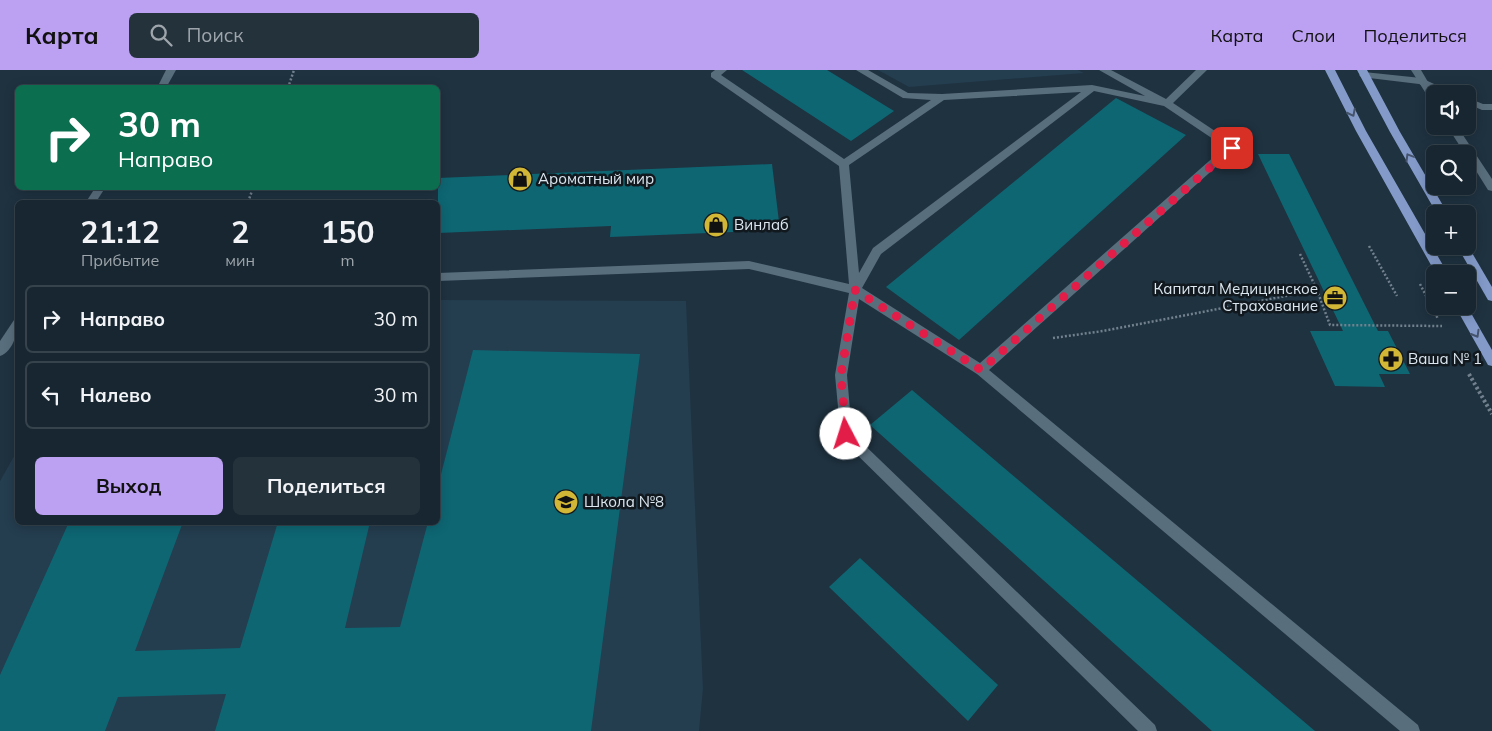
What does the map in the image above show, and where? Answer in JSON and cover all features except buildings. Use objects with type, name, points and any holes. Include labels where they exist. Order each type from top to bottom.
[{"type":"main road","points":[[1330,70],[1361,131],[1437,265]]},
{"type":"main road","points":[[1363,72],[1438,205]]},
{"type":"main road","points":[[1467,255],[1492,297]]},
{"type":"main road","points":[[1465,315],[1492,361]]},
{"type":"street","points":[[163,85],[171,70]]},
{"type":"street","points":[[722,70],[714,75],[844,164]]},
{"type":"street","points":[[861,70],[906,96],[942,97],[1092,88],[1167,103]]},
{"type":"street","points":[[981,370],[1232,148],[1167,103],[1104,70]]},
{"type":"street","points":[[1167,103],[1202,70]]},
{"type":"street","points":[[1416,70],[1426,88]]},
{"type":"street","points":[[1363,72],[1421,81],[1430,85]]},
{"type":"street","points":[[855,290],[877,251],[1092,88]]},
{"type":"street","points":[[844,164],[942,97]]},
{"type":"street","points":[[1476,104],[1482,107],[1492,107]]},
{"type":"street","points":[[1458,135],[1492,187]]},
{"type":"street","points":[[844,164],[855,290],[841,375],[846,434],[1149,731]]},
{"type":"street","points":[[440,277],[749,265],[855,290],[981,370],[1412,731]]},
{"type":"street","points":[[0,351],[15,328]]},
{"type":"path","points":[[289,85],[294,70]]},
{"type":"path","points":[[1369,246],[1397,296]]},
{"type":"path","points":[[1300,254],[1317,290],[1330,325],[1442,326]]},
{"type":"path","points":[[1011,344],[1103,331],[1317,290]]},
{"type":"shaded area","points":[[878,70],[1078,70],[1084,73],[909,87]]},
{"type":"shaded area","name":"Школа №8","points":[[440,300],[686,301],[703,689],[699,731],[0,731],[0,481],[15,455],[15,525],[440,525]]},
{"type":"place","name":"Ароматный мир","points":[[520,179]]},
{"type":"place","name":"Винлаб","points":[[716,225]]},
{"type":"place","name":"Капитал Медицинское Страхование","points":[[1335,298]]},
{"type":"place","name":"Ваша № 1","points":[[1391,359]]},
{"type":"place","name":"Школа №8","points":[[566,502]]},
{"type":"route","points":[[846,434],[841,375],[855,290],[981,370],[1232,148]]}]
